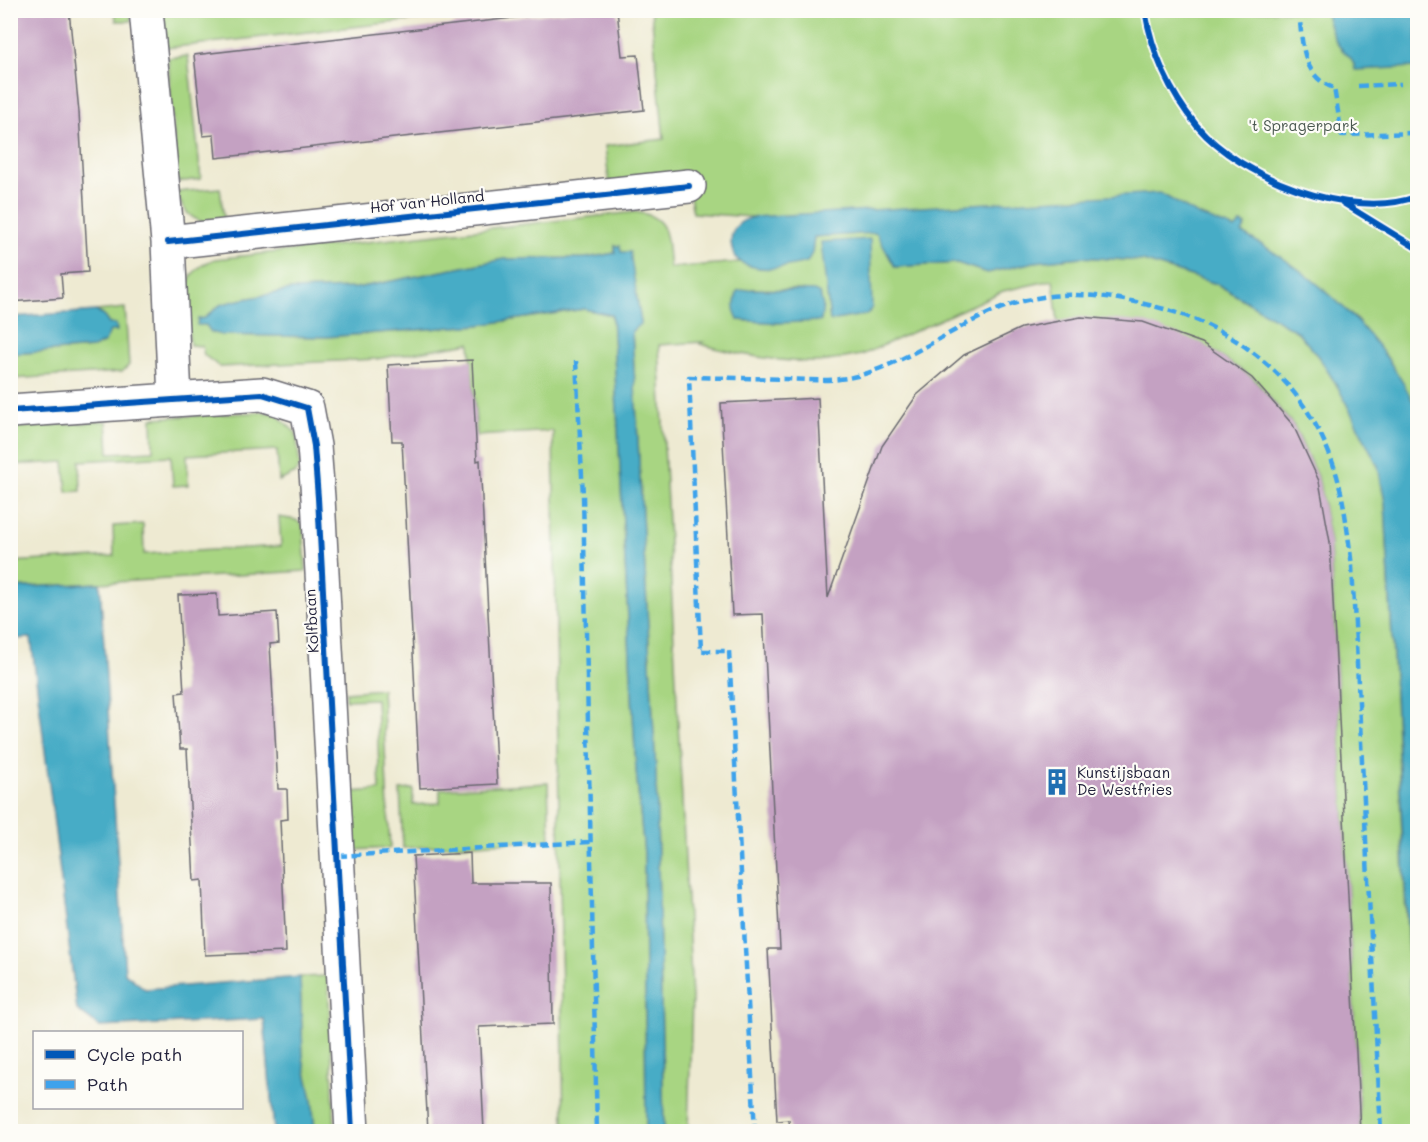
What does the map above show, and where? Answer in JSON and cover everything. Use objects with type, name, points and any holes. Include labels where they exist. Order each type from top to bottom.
[{"type":"street","points":[[146,10],[168,242],[176,399]]},
{"type":"street","name":"Hof van Holland","points":[[168,242],[689,186]]},
{"type":"street","name":"Kolfbaan","points":[[10,411],[262,394],[307,408],[314,446],[317,488],[352,1131]]},
{"type":"green space","points":[[163,10],[495,11],[166,48]]},
{"type":"green space","points":[[115,11],[131,11],[131,21],[116,21]]},
{"type":"green space","name":"'t Spragerpark","points":[[651,11],[1417,11],[1417,410],[1388,359],[1355,318],[1242,233],[1246,225],[1241,223],[1235,229],[1198,215],[753,217],[693,213],[689,191],[609,182],[605,146],[664,139]]},
{"type":"green space","points":[[188,56],[201,179],[177,182],[168,58]]},
{"type":"green space","points":[[220,188],[225,225],[200,221],[188,214],[177,192]]},
{"type":"green space","points":[[635,212],[656,218],[661,224],[667,239],[670,268],[740,262],[752,266],[812,253],[814,237],[877,232],[895,267],[957,263],[987,273],[1034,262],[1081,257],[1143,261],[1217,284],[1298,332],[1320,359],[1338,387],[1378,466],[1385,502],[1417,1131],[1360,1131],[1330,542],[1319,481],[1294,426],[1253,378],[1202,344],[1058,322],[1053,280],[1003,291],[862,355],[830,361],[769,359],[700,344],[703,342],[659,345],[692,998],[688,1131],[664,1131],[656,772],[632,331],[641,322],[632,272],[615,246],[615,253],[586,258],[504,259],[356,288],[291,290],[220,305],[205,318],[206,325],[221,335],[326,337],[479,325],[584,309],[612,315],[636,770],[644,853],[646,1131],[564,1131],[553,431],[477,436],[470,343],[376,359],[220,367],[204,355],[202,346],[190,345],[186,306],[188,283],[193,274],[215,259]],"holes":[[[822,243],[868,314],[830,320]],[[752,289],[799,290],[779,323],[738,320]]]},
{"type":"green space","points":[[125,308],[129,365],[122,372],[11,379],[11,354],[93,348],[105,342],[109,332],[107,321],[96,311]]},
{"type":"green space","points":[[264,412],[276,414],[296,433],[300,466],[294,474],[279,481],[277,450],[187,455],[188,485],[173,486],[171,456],[80,461],[81,491],[67,492],[64,462],[11,465],[11,428],[107,421],[109,453],[153,451],[152,418]]},
{"type":"green space","points":[[279,517],[296,520],[303,526],[306,571],[11,588],[10,562],[114,556],[113,526],[143,524],[144,554],[281,546]]},
{"type":"green space","points":[[382,689],[390,848],[354,850],[351,792],[380,790],[376,699],[346,700],[346,692]]},
{"type":"green space","points":[[548,783],[550,840],[403,848],[400,790],[413,789],[413,805],[440,803],[440,789]]},
{"type":"green space","points":[[328,976],[335,1131],[315,1131],[312,1099],[303,1058],[300,977]]},
{"type":"water","points":[[1325,11],[1417,11],[1417,67],[1355,70],[1351,58],[1335,39]]},
{"type":"water","points":[[1160,193],[1198,215],[1235,229],[1241,223],[1246,225],[1242,233],[1296,267],[1321,287],[1366,331],[1402,382],[1417,410],[1417,1109],[1385,502],[1378,466],[1338,387],[1320,359],[1298,332],[1217,284],[1143,261],[1081,257],[1034,262],[987,273],[957,263],[895,267],[876,233],[814,237],[812,253],[807,262],[782,267],[758,268],[738,260],[731,244],[736,227],[753,217]]},
{"type":"water","points":[[870,239],[872,307],[868,314],[830,321],[821,242]]},
{"type":"water","points":[[615,246],[620,246],[621,252],[630,252],[641,323],[632,331],[656,772],[664,1131],[646,1131],[644,853],[636,770],[612,315],[584,309],[479,325],[326,337],[221,335],[211,332],[206,325],[197,325],[198,319],[205,318],[220,305],[291,290],[356,288],[504,259],[586,258],[615,253]]},
{"type":"water","points":[[752,289],[814,291],[820,294],[823,306],[821,321],[779,323],[738,320],[734,309],[737,291]]},
{"type":"water","points":[[96,311],[103,315],[109,324],[116,324],[117,331],[110,331],[105,342],[93,348],[11,354],[11,317]]},
{"type":"water","points":[[100,583],[125,973],[145,989],[300,977],[303,1058],[312,1099],[315,1131],[274,1131],[264,1019],[100,1027],[77,1010],[31,638],[11,639],[11,588]]},
{"type":"building","points":[[10,10],[69,10],[79,112],[88,272],[61,274],[63,298],[10,302],[10,186],[17,186],[10,119]]},
{"type":"building","points":[[581,10],[617,10],[622,56],[638,55],[644,110],[216,158],[214,135],[203,136],[194,55]]},
{"type":"building","name":"Kunstijsbaan De Westfries","points":[[1081,317],[1143,322],[1202,343],[1252,378],[1293,425],[1319,481],[1330,542],[1360,1131],[790,1131],[789,1120],[777,1121],[768,949],[780,949],[763,614],[732,615],[721,403],[818,398],[828,598],[882,446],[917,395],[964,355],[1021,328]]},
{"type":"building","points":[[472,360],[477,461],[480,460],[497,784],[420,788],[402,441],[392,441],[388,365]]},
{"type":"building","points":[[217,594],[218,616],[277,612],[279,643],[270,644],[278,789],[287,789],[288,819],[280,820],[286,952],[205,955],[202,880],[194,881],[187,749],[180,749],[176,693],[184,692],[178,595]]},
{"type":"building","points":[[470,853],[471,883],[551,883],[553,1024],[479,1027],[484,1131],[428,1131],[413,856]]},
{"type":"marked path","points":[[1299,10],[1305,56],[1315,75],[1323,83],[1334,88],[1342,135],[1418,133]]},
{"type":"marked path","points":[[1358,86],[1401,84]]},
{"type":"marked path","points":[[755,1132],[729,651],[701,651],[689,377],[821,380],[848,378],[879,369],[962,326],[1005,307],[1027,300],[1059,295],[1122,299],[1186,316],[1216,329],[1244,346],[1291,388],[1310,415],[1325,444],[1337,476],[1352,566],[1381,1132]]},
{"type":"marked path","points":[[576,361],[583,495],[597,1132]]},
{"type":"marked path","points":[[338,856],[591,842]]},
{"type":"cycle path","points":[[1145,10],[1157,57],[1178,100],[1197,126],[1216,145],[1241,163],[1269,178],[1331,199],[1362,203],[1391,203],[1418,196]]},
{"type":"cycle path","points":[[168,242],[689,186]]},
{"type":"cycle path","points":[[1343,203],[1418,249]]},
{"type":"cycle path","points":[[10,411],[262,394],[307,408],[314,446],[318,498],[352,1132]]},
{"type":"place","name":"Kunstijsbaan De Westfries","points":[[1057,782]]}]
